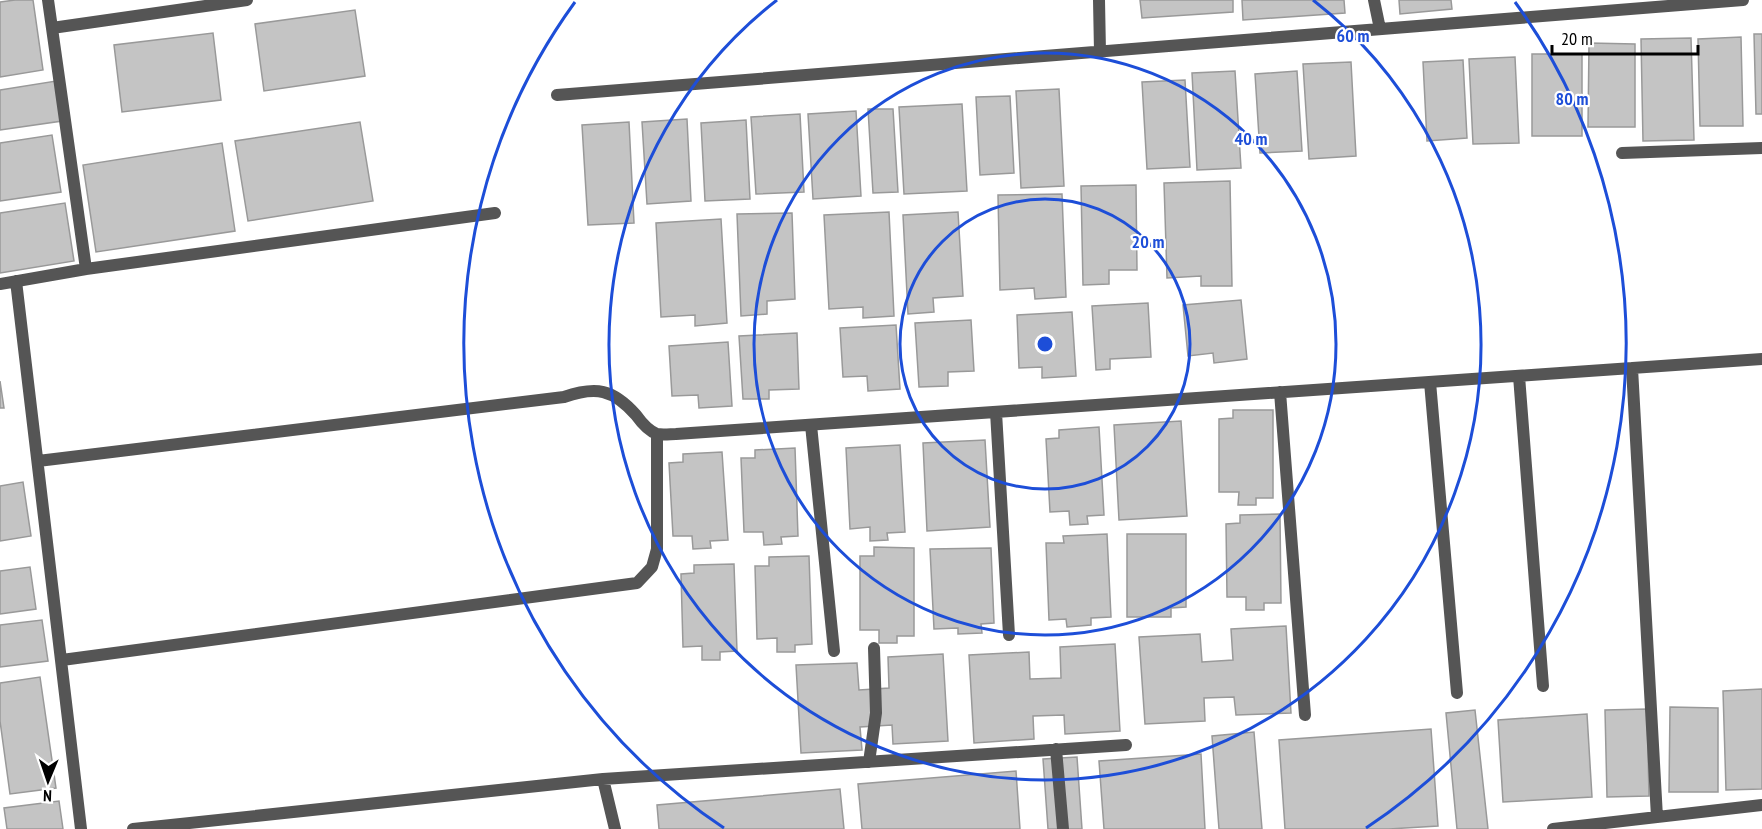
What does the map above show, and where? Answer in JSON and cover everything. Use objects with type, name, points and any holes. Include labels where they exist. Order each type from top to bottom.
[{"type":"street","points":[[48,0],[86,269]]},
{"type":"street","points":[[52,28],[247,0]]},
{"type":"street","points":[[1099,0],[1100,52]]},
{"type":"street","points":[[1374,0],[1380,29]]},
{"type":"street","points":[[557,95],[1380,29],[1630,4],[1743,0]]},
{"type":"street","points":[[1622,153],[1762,148]]},
{"type":"street","points":[[0,284],[86,269],[495,213]]},
{"type":"street","points":[[16,281],[81,829]]},
{"type":"street","points":[[38,461],[564,398],[583,391],[607,392],[626,404],[644,425],[657,434],[1762,359]]},
{"type":"street","points":[[1632,368],[1657,817]]},
{"type":"street","points":[[1519,376],[1543,686]]},
{"type":"street","points":[[1430,382],[1457,693]]},
{"type":"street","points":[[1280,392],[1305,715]]},
{"type":"street","points":[[996,412],[1009,635]]},
{"type":"street","points":[[811,424],[834,651]]},
{"type":"street","points":[[62,660],[637,583],[652,567],[657,549],[657,434]]},
{"type":"street","points":[[869,762],[876,712],[874,648]]},
{"type":"street","points":[[133,829],[603,779],[1126,745]]},
{"type":"street","points":[[1056,749],[1064,829]]},
{"type":"street","points":[[603,779],[615,829]]},
{"type":"street","points":[[1552,829],[1586,827],[1762,805]]},
{"type":"building","points":[[33,0],[43,70],[0,77],[0,2]]},
{"type":"building","points":[[1140,0],[1233,0],[1233,12],[1142,18]]},
{"type":"building","points":[[1242,0],[1344,0],[1345,13],[1243,20]]},
{"type":"building","points":[[1399,0],[1451,0],[1452,9],[1400,14]]},
{"type":"building","points":[[355,10],[365,76],[264,91],[255,24]]},
{"type":"building","points":[[213,33],[221,100],[122,112],[114,45]]},
{"type":"building","points":[[1754,34],[1762,34],[1762,114],[1756,114]]},
{"type":"building","points":[[1741,37],[1743,126],[1700,126],[1698,39]]},
{"type":"building","points":[[1691,38],[1694,140],[1643,141],[1641,39]]},
{"type":"building","points":[[1589,43],[1635,44],[1635,127],[1588,127]]},
{"type":"building","points":[[1532,54],[1582,54],[1582,136],[1532,136]]},
{"type":"building","points":[[1515,57],[1519,143],[1473,144],[1469,59]]},
{"type":"building","points":[[1463,60],[1467,138],[1427,141],[1423,62]]},
{"type":"building","points":[[1351,62],[1356,156],[1309,159],[1303,64]]},
{"type":"building","points":[[1235,71],[1241,168],[1197,170],[1192,73]]},
{"type":"building","points":[[1297,71],[1302,151],[1260,153],[1255,74]]},
{"type":"building","points":[[1185,80],[1190,167],[1147,169],[1142,82]]},
{"type":"building","points":[[56,81],[62,121],[0,130],[0,90]]},
{"type":"building","points":[[1059,89],[1064,186],[1021,188],[1016,91]]},
{"type":"building","points":[[1010,96],[1014,173],[980,175],[976,97]]},
{"type":"building","points":[[962,104],[967,191],[904,194],[899,107]]},
{"type":"building","points":[[868,109],[893,109],[898,192],[873,193]]},
{"type":"building","points":[[856,111],[861,196],[813,199],[808,114]]},
{"type":"building","points":[[800,114],[804,192],[756,194],[751,117]]},
{"type":"building","points":[[687,119],[691,201],[647,204],[642,122]]},
{"type":"building","points":[[746,120],[750,199],[705,201],[701,123]]},
{"type":"building","points":[[360,122],[373,201],[248,221],[235,141]]},
{"type":"building","points":[[629,122],[634,223],[588,225],[582,125]]},
{"type":"building","points":[[52,135],[61,192],[0,201],[0,143]]},
{"type":"building","points":[[222,143],[235,231],[96,252],[83,165]]},
{"type":"building","points":[[1230,181],[1232,286],[1201,286],[1201,276],[1167,278],[1164,183]]},
{"type":"building","points":[[1136,185],[1137,270],[1109,270],[1109,284],[1083,285],[1081,186]]},
{"type":"building","points":[[1062,194],[1066,297],[1035,299],[1034,288],[1000,290],[998,195]]},
{"type":"building","points":[[65,203],[74,261],[0,273],[0,213]]},
{"type":"building","points":[[889,212],[894,316],[863,318],[863,307],[829,309],[824,215]]},
{"type":"building","points":[[958,212],[963,296],[933,298],[934,312],[908,314],[903,215]]},
{"type":"building","points":[[792,213],[795,299],[767,301],[767,314],[741,316],[737,214]]},
{"type":"building","points":[[721,219],[727,323],[695,326],[695,315],[661,317],[656,223]]},
{"type":"building","points":[[1241,300],[1247,359],[1214,363],[1213,353],[1188,356],[1183,305]]},
{"type":"building","points":[[1148,303],[1151,357],[1110,359],[1110,369],[1096,370],[1092,306]]},
{"type":"building","points":[[1072,312],[1076,376],[1042,378],[1042,367],[1019,368],[1017,315]]},
{"type":"building","points":[[971,320],[974,371],[948,372],[948,386],[919,387],[915,323]]},
{"type":"building","points":[[896,325],[900,389],[868,391],[867,376],[843,377],[840,328]]},
{"type":"building","points":[[797,333],[799,389],[769,390],[769,399],[743,399],[739,336]]},
{"type":"building","points":[[728,342],[732,406],[699,408],[698,395],[672,396],[669,346]]},
{"type":"building","points":[[0,381],[4,408],[0,408]]},
{"type":"building","points":[[1233,410],[1273,410],[1273,498],[1256,498],[1256,505],[1238,505],[1239,492],[1219,492],[1219,419],[1233,418]]},
{"type":"building","points":[[1181,421],[1187,516],[1119,520],[1114,425]]},
{"type":"building","points":[[1099,427],[1104,515],[1087,516],[1088,524],[1070,525],[1069,511],[1050,512],[1046,439],[1059,438],[1059,430]]},
{"type":"building","points":[[985,440],[990,527],[927,531],[923,443]]},
{"type":"building","points":[[900,445],[905,532],[887,533],[888,540],[870,541],[870,527],[850,529],[846,448]]},
{"type":"building","points":[[795,448],[798,536],[781,537],[782,544],[764,545],[763,532],[744,532],[741,458],[755,458],[755,450]]},
{"type":"building","points":[[722,452],[728,540],[710,541],[711,548],[693,549],[692,536],[673,536],[669,463],[683,462],[683,454]]},
{"type":"building","points":[[23,482],[31,536],[0,541],[0,486]]},
{"type":"building","points":[[1280,514],[1281,603],[1264,603],[1264,610],[1246,610],[1246,597],[1227,597],[1226,524],[1240,523],[1240,515]]},
{"type":"building","points":[[1107,534],[1111,617],[1091,618],[1091,625],[1067,627],[1066,619],[1049,620],[1046,543],[1064,543],[1063,536]]},
{"type":"building","points":[[1127,534],[1186,534],[1186,607],[1171,608],[1171,617],[1127,617]]},
{"type":"building","points":[[874,547],[914,548],[914,636],[897,636],[897,643],[879,643],[879,630],[860,630],[860,556],[874,556]]},
{"type":"building","points":[[991,548],[994,623],[981,624],[982,633],[958,634],[958,628],[934,629],[930,549]]},
{"type":"building","points":[[809,556],[812,644],[795,645],[795,652],[777,652],[777,638],[757,639],[755,566],[769,566],[769,557]]},
{"type":"building","points":[[734,564],[737,651],[720,652],[720,660],[702,660],[702,646],[683,647],[681,574],[694,573],[694,565]]},
{"type":"building","points":[[30,567],[36,609],[0,614],[0,571]]},
{"type":"building","points":[[42,620],[48,661],[0,667],[0,625]]},
{"type":"building","points":[[1286,626],[1291,713],[1236,715],[1234,697],[1204,698],[1205,721],[1145,724],[1139,637],[1200,634],[1202,662],[1233,660],[1231,629]]},
{"type":"building","points":[[1115,644],[1120,731],[1065,734],[1064,715],[1033,716],[1034,739],[974,743],[969,655],[1029,652],[1030,679],[1061,678],[1060,647]]},
{"type":"building","points":[[943,654],[948,741],[893,744],[892,725],[860,727],[862,750],[801,753],[796,665],[857,663],[859,690],[889,688],[888,657]]},
{"type":"building","points":[[40,677],[56,788],[10,794],[0,721],[0,683]]},
{"type":"building","points":[[1762,689],[1762,789],[1726,790],[1723,691]]},
{"type":"building","points":[[1670,707],[1718,708],[1718,792],[1669,792]]},
{"type":"building","points":[[1647,709],[1649,796],[1607,797],[1605,710]]},
{"type":"building","points":[[1475,710],[1488,829],[1457,829],[1446,713]]},
{"type":"building","points":[[1587,714],[1592,797],[1503,802],[1498,720]]},
{"type":"building","points":[[1431,729],[1438,826],[1389,829],[1285,829],[1279,740]]},
{"type":"building","points":[[1254,732],[1262,829],[1219,829],[1212,736]]},
{"type":"building","points":[[1201,754],[1205,829],[1104,829],[1099,761]]},
{"type":"building","points":[[1077,757],[1082,829],[1048,829],[1043,759]]},
{"type":"building","points":[[1016,771],[1020,829],[862,829],[858,784]]},
{"type":"building","points":[[840,789],[844,829],[659,829],[657,805]]},
{"type":"building","points":[[59,801],[63,829],[7,829],[4,808]]}]
